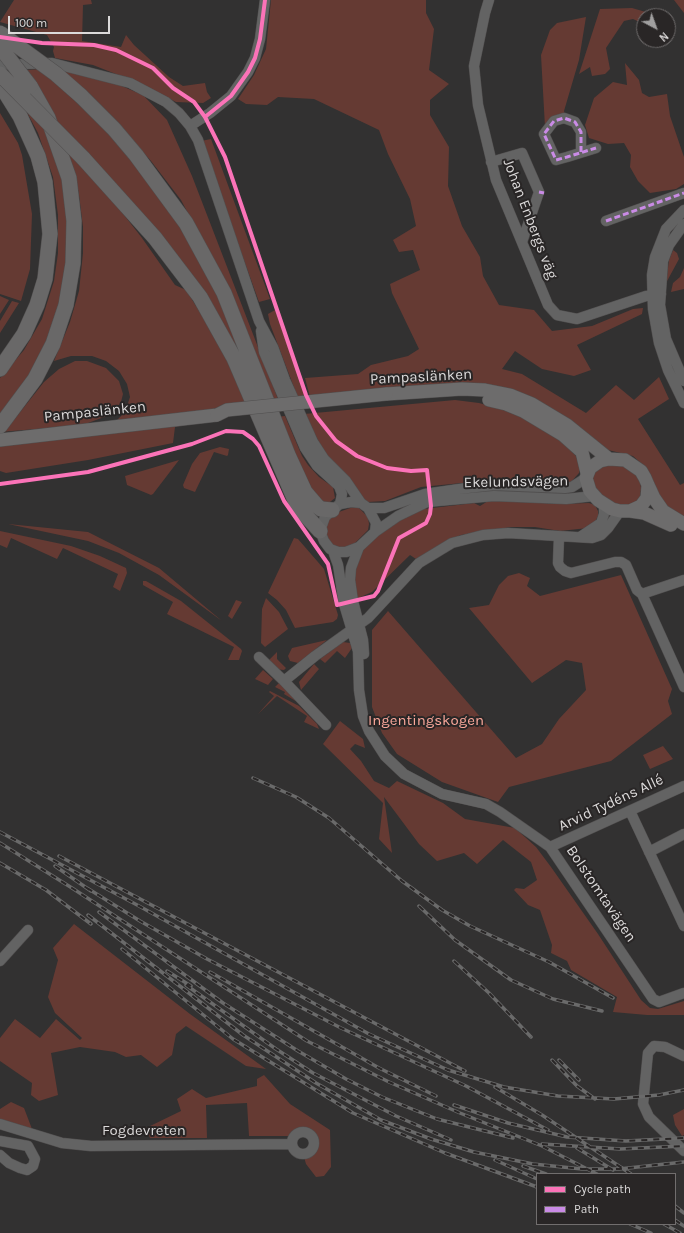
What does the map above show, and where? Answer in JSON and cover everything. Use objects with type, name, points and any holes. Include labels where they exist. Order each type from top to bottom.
[{"type":"highway","points":[[0,33],[56,74],[81,96],[114,129],[136,155],[186,223],[224,293],[285,448],[305,492],[317,506],[322,509],[336,507]]},
{"type":"highway","points":[[0,47],[30,86],[48,118],[69,178],[74,221],[73,263],[66,305],[53,344],[35,379],[2,423]]},
{"type":"highway","points":[[0,74],[83,158],[155,238],[200,297],[234,358],[298,507],[320,531]]},
{"type":"highway","points":[[0,84],[27,130],[41,167],[49,208],[50,234],[45,279],[37,305],[24,334],[0,368]]},
{"type":"main road","name":"Pampaslänken","points":[[0,440],[216,415],[227,410],[386,397],[462,389],[485,390],[510,395],[532,404],[567,425],[609,459]]},
{"type":"main road","name":"Pampaslänken","points":[[386,397],[442,395],[488,400],[523,410],[577,446],[584,459],[586,475]]},
{"type":"main road","name":"Ekelundsvägen","points":[[609,459],[595,463],[586,475],[590,490],[599,500],[625,511],[657,518],[684,532]]},
{"type":"main road","points":[[609,459],[625,460],[633,464],[641,471],[663,511],[684,524]]},
{"type":"main road","points":[[625,511],[636,509],[644,503],[647,498],[648,485]]},
{"type":"street","points":[[190,126],[210,114],[231,96],[248,72],[255,58],[260,39],[265,0]]},
{"type":"street","name":"Johan Enbergs väg","points":[[489,0],[474,66],[478,105],[496,180],[548,305],[557,315],[571,319],[582,319],[657,294]]},
{"type":"street","points":[[0,65],[52,63],[130,83],[166,102],[179,113],[190,126],[198,140],[259,321],[318,450],[346,481],[365,505],[376,523],[375,532],[359,547],[346,552],[333,551],[324,541],[320,531],[325,517],[336,507],[342,494],[339,486],[317,466],[302,441],[264,352],[259,321]]},
{"type":"street","points":[[581,152],[581,132],[575,122],[564,118],[554,121],[544,134],[556,160],[596,148]]},
{"type":"street","points":[[491,162],[522,153],[542,193],[522,242]]},
{"type":"street","points":[[606,221],[684,193]]},
{"type":"street","points":[[657,294],[652,275],[659,243],[666,229],[684,210]]},
{"type":"street","points":[[684,224],[669,245],[663,261],[657,294],[659,343],[672,367],[684,403]]},
{"type":"street","points":[[672,367],[684,381]]},
{"type":"street","name":"Ekelundsvägen","points":[[365,505],[384,508],[425,494],[487,486],[572,486],[586,475]]},
{"type":"street","name":"Ekelundsvägen","points":[[375,532],[408,511],[427,502],[494,496],[599,500]]},
{"type":"street","points":[[580,537],[601,523],[604,514],[599,500]]},
{"type":"street","points":[[336,507],[351,502],[365,505]]},
{"type":"street","points":[[284,681],[315,656],[356,628],[377,610],[419,563],[452,543],[483,535],[508,533],[533,533],[559,537],[592,538],[600,535],[625,511]]},
{"type":"street","points":[[559,537],[558,563],[565,571],[571,573],[621,562],[626,565],[637,590],[642,594],[684,687]]},
{"type":"street","name":"Bolstomtavägen","points":[[359,547],[351,568],[350,580],[358,650],[360,681],[359,690],[363,716],[377,746],[393,765],[415,780],[442,794],[486,804],[500,812],[550,848],[653,999],[660,1002],[684,993]]},
{"type":"street","name":"Bolstomtavägen","points":[[333,551],[338,565],[344,604],[356,628]]},
{"type":"street","points":[[642,594],[684,580]]},
{"type":"street","points":[[258,657],[284,681],[326,725]]},
{"type":"street","name":"Arvid Tydéns Allé","points":[[550,848],[684,786]]},
{"type":"street","points":[[630,811],[684,926]]},
{"type":"street","points":[[650,852],[684,834]]},
{"type":"street","points":[[0,961],[28,930]]},
{"type":"street","points":[[684,1056],[665,1046],[654,1046],[648,1053],[643,1104],[649,1117],[684,1151]]},
{"type":"street","name":"Fogdevreten","points":[[0,1124],[62,1143],[91,1146],[292,1144]]},
{"type":"street","points":[[0,1141],[28,1146],[35,1159],[33,1166],[27,1170],[9,1163],[0,1155]]},
{"type":"green space","points":[[14,0],[91,0],[92,4],[83,5],[82,41],[121,47],[126,35],[134,45],[169,77],[183,86],[205,83],[207,92],[211,98],[203,103],[176,102],[136,82],[93,65],[55,58],[53,51],[54,47],[47,35],[0,22]]},
{"type":"green space","points":[[271,0],[426,0],[426,13],[434,29],[429,70],[449,84],[430,100],[430,115],[449,147],[448,186],[462,226],[480,257],[483,276],[499,305],[534,310],[552,331],[592,326],[633,309],[643,308],[642,314],[577,345],[591,370],[574,376],[542,369],[515,351],[502,369],[522,374],[586,413],[616,385],[634,400],[659,377],[669,399],[638,419],[680,485],[684,483],[684,516],[675,515],[666,509],[643,465],[633,456],[604,449],[515,392],[310,397],[305,378],[358,374],[371,365],[408,356],[419,349],[392,293],[390,284],[420,270],[413,250],[399,252],[393,240],[416,226],[410,199],[388,154],[379,130],[314,99],[278,97],[267,105],[246,104],[238,99],[254,75],[266,49]]},
{"type":"green space","points":[[674,0],[684,0],[684,13]]},
{"type":"green space","points":[[600,9],[636,9],[636,20],[633,19],[624,21],[606,48],[610,69],[605,74],[592,76],[590,67],[579,74]]},
{"type":"green space","points":[[586,17],[579,60],[564,111],[565,115],[545,127],[541,55],[550,30],[557,23]]},
{"type":"green space","points":[[625,63],[639,80],[642,93],[649,97],[667,94],[670,116],[684,157],[684,184],[676,189],[650,193],[638,181],[630,167],[631,155],[624,143],[608,144],[589,138],[585,125],[594,98],[613,82],[627,85]]},
{"type":"green space","points":[[40,69],[111,134],[175,215],[212,280],[258,392],[228,334],[60,126],[39,87],[27,70]]},
{"type":"green space","points":[[61,70],[117,84],[143,95],[167,120],[192,176],[278,399],[272,400],[218,270],[181,200],[151,161],[91,96]]},
{"type":"green space","points":[[23,105],[50,132],[63,171],[70,241],[57,320],[9,426],[44,382],[59,369],[75,361],[87,361],[106,368],[119,381],[123,394],[121,402],[116,409],[104,417],[88,423],[73,426],[0,432],[0,378],[24,350],[42,319],[54,281],[58,253],[58,215],[53,177],[38,133]]},
{"type":"green space","points":[[0,113],[18,143],[22,155],[32,214],[30,269],[21,301],[0,294]]},
{"type":"green space","points":[[211,139],[270,299],[259,302],[201,141]]},
{"type":"green space","points":[[68,152],[110,197],[142,238],[175,285],[186,290],[220,344],[251,404],[115,422],[125,412],[130,397],[127,384],[119,371],[106,361],[92,356],[71,356],[54,361],[70,322],[79,291],[83,253],[83,227],[79,195],[75,173]]},
{"type":"green space","points":[[673,250],[677,253],[679,259],[666,283],[669,260]]},
{"type":"green space","points":[[684,268],[684,289],[671,292],[673,283],[680,277]]},
{"type":"green space","points":[[0,296],[9,300],[0,314]]},
{"type":"green space","points":[[12,301],[19,303],[0,333],[0,321]]},
{"type":"green space","points":[[275,310],[306,397],[298,398],[270,324],[268,314]]},
{"type":"green space","points":[[455,400],[479,403],[501,409],[521,417],[556,436],[576,456],[580,468],[579,473],[570,483],[503,479],[421,487],[385,501],[368,502],[363,499],[328,459],[304,414]]},
{"type":"green space","points":[[285,416],[302,456],[308,465],[319,477],[333,487],[335,498],[326,505],[316,503],[276,417]]},
{"type":"green space","points":[[185,425],[175,427],[173,443],[88,460],[6,473],[0,471],[0,445]]},
{"type":"green space","points":[[220,447],[229,449],[228,455],[214,452],[195,492],[184,488],[183,485],[192,464],[200,453]]},
{"type":"green space","points":[[179,460],[151,495],[127,485],[125,476]]},
{"type":"green space","points":[[620,464],[634,472],[640,479],[640,497],[628,508],[608,501],[594,489],[590,477],[597,466]]},
{"type":"green space","points":[[488,501],[518,501],[559,504],[589,503],[595,505],[598,511],[598,516],[595,522],[588,528],[560,531],[535,527],[511,527],[461,535],[443,543],[416,559],[410,555],[372,592],[356,599],[354,590],[356,562],[362,551],[387,526],[408,514],[424,509],[474,503],[480,506]]},
{"type":"green space","points":[[353,507],[359,508],[368,517],[368,530],[355,543],[345,547],[336,547],[330,544],[325,538],[325,527],[329,520],[336,513]]},
{"type":"green space","points":[[8,524],[88,532],[159,568],[222,621],[159,575],[119,553],[88,541]]},
{"type":"green space","points":[[0,531],[71,546],[100,556],[126,568],[127,573],[120,591],[113,587],[118,574],[63,548],[57,559],[11,538],[7,548],[0,545]]},
{"type":"green space","points":[[294,538],[298,539],[324,569],[338,615],[337,619],[333,622],[295,628],[286,610],[268,593]]},
{"type":"green space","name":"Ingentingskogen","points":[[519,573],[530,578],[527,586],[540,596],[621,575],[672,689],[668,701],[672,714],[611,761],[509,787],[498,802],[442,782],[397,754],[382,733],[372,707],[372,630],[388,611],[516,758],[542,744],[559,719],[586,690],[582,663],[566,660],[532,683],[469,608],[489,605],[499,585],[508,576]]},
{"type":"green space","points":[[143,581],[146,581],[181,601],[241,649],[242,651],[239,660],[228,660],[234,647],[167,614],[173,602],[143,585]]},
{"type":"green space","points":[[266,598],[279,612],[288,629],[265,647],[261,643],[262,609]]},
{"type":"green space","points":[[236,600],[242,602],[232,619],[228,616]]},
{"type":"green space","points":[[327,640],[298,663],[290,661],[288,656],[292,648]]},
{"type":"green space","points":[[343,642],[350,643],[352,648],[345,658],[337,651],[325,663],[320,659]]},
{"type":"green space","points":[[277,652],[277,659],[286,668],[284,670],[275,669],[267,662]]},
{"type":"green space","points":[[314,664],[319,669],[301,690],[299,682]]},
{"type":"green space","points":[[263,670],[273,679],[268,685],[255,679]]},
{"type":"green space","points":[[279,683],[299,703],[284,694],[285,692],[275,687]]},
{"type":"green space","points":[[270,691],[299,706],[317,724],[319,729],[304,722],[307,716],[277,696],[258,714],[274,696],[269,692]]},
{"type":"green space","points":[[340,721],[363,739],[365,748],[355,744],[350,749],[361,761],[374,781],[389,788],[397,781],[443,803],[465,819],[515,828],[536,847],[551,867],[598,934],[641,1000],[650,1008],[658,1009],[684,1001],[684,1015],[647,1015],[613,1012],[617,997],[571,970],[567,961],[551,953],[552,945],[540,910],[528,905],[514,890],[516,888],[524,889],[537,880],[531,862],[503,840],[477,864],[464,853],[437,861],[419,844],[384,797],[392,853],[379,839],[383,803],[323,744]]},
{"type":"green space","points":[[663,746],[673,759],[650,769],[643,755]]},
{"type":"green space","points":[[74,924],[190,1014],[266,1069],[246,1066],[186,1026],[176,1034],[172,1055],[157,1067],[141,1055],[126,1057],[115,1052],[80,1047],[51,1053],[58,1095],[39,1101],[31,1095],[32,1083],[0,1061],[0,1038],[15,1019],[40,1038],[56,1019],[80,1040],[82,1038],[55,1013],[48,997],[58,960],[53,948]]},
{"type":"green space","points":[[264,1075],[290,1104],[330,1130],[331,1167],[324,1176],[316,1177],[306,1164],[304,1157],[315,1151],[318,1145],[317,1138],[312,1131],[305,1128],[297,1130],[291,1136],[249,1136],[247,1103],[206,1105],[207,1138],[150,1138],[146,1128],[181,1111],[177,1099],[192,1089],[206,1098],[257,1086],[257,1079]]},
{"type":"green space","points":[[11,1102],[24,1108],[32,1129],[0,1120],[0,1109]]},
{"type":"green space","points":[[684,1109],[684,1135],[682,1136],[675,1125],[673,1115]]},
{"type":"railway","points":[[253,778],[296,797],[329,818],[402,881],[442,910],[470,926],[549,962],[613,998]]},
{"type":"railway","points":[[0,832],[139,906],[369,1034],[448,1070],[504,1087],[558,1096],[614,1099],[659,1095],[684,1090]]},
{"type":"railway","points":[[0,843],[72,888],[307,1041],[389,1082],[542,1146],[595,1173]]},
{"type":"railway","points":[[59,856],[465,1071]]},
{"type":"railway","points":[[0,863],[46,890],[91,924]]},
{"type":"railway","points":[[55,866],[91,891]]},
{"type":"railway","points":[[87,888],[140,921],[207,959],[341,1028],[466,1086],[548,1130]]},
{"type":"railway","points":[[419,906],[455,940],[511,980],[553,999],[602,1011]]},
{"type":"railway","points":[[99,912],[223,1003],[298,1051],[346,1079],[382,1097],[437,1119],[513,1138]]},
{"type":"railway","points":[[88,915],[243,1035],[316,1083],[381,1120],[431,1139],[474,1152],[533,1164],[582,1169],[619,1169],[684,1162]]},
{"type":"railway","points":[[122,949],[233,1039],[353,1113],[445,1153],[536,1187]]},
{"type":"railway","points":[[454,961],[489,993],[531,1037]]},
{"type":"railway","points":[[167,971],[191,986]]},
{"type":"railway","points":[[210,972],[379,1068],[436,1096]]},
{"type":"railway","points":[[186,985],[276,1049],[313,1073],[396,1116],[451,1140]]},
{"type":"railway","points":[[552,1060],[577,1086],[595,1099]]},
{"type":"railway","points":[[559,1060],[579,1080]]},
{"type":"railway","points":[[495,1087],[542,1115],[629,1173]]},
{"type":"railway","points":[[454,1105],[508,1123],[567,1137],[626,1141],[684,1138]]},
{"type":"railway","points":[[542,1144],[620,1149],[684,1146]]},
{"type":"railway","points":[[577,1148],[613,1170]]},
{"type":"railway","points":[[495,1160],[536,1179]]},
{"type":"railway","points":[[523,1166],[543,1173]]},
{"type":"railway","points":[[676,1207],[684,1213]]},
{"type":"railway","points":[[676,1221],[684,1226]]},
{"type":"railway","points":[[632,1225],[651,1233]]},
{"type":"railway","points":[[666,1225],[680,1233]]},
{"type":"marked path","points":[[581,152],[581,132],[575,122],[564,118],[554,121],[544,134],[556,160],[596,148]]},
{"type":"marked path","points":[[539,192],[544,193]]},
{"type":"marked path","points":[[606,221],[684,193]]},
{"type":"cycle path","points":[[205,117],[231,96],[248,72],[255,58],[260,39],[265,0]]},
{"type":"cycle path","points":[[0,37],[42,43],[94,45],[116,50],[153,68],[173,88],[194,102],[205,117],[225,157],[306,395],[316,416],[336,441],[357,456],[387,468],[411,471],[427,470],[431,506],[430,514],[426,523],[399,538],[378,591],[374,596],[337,605],[328,564],[284,501],[259,446],[253,439],[243,432],[226,431],[192,444],[88,472],[0,484]]}]
